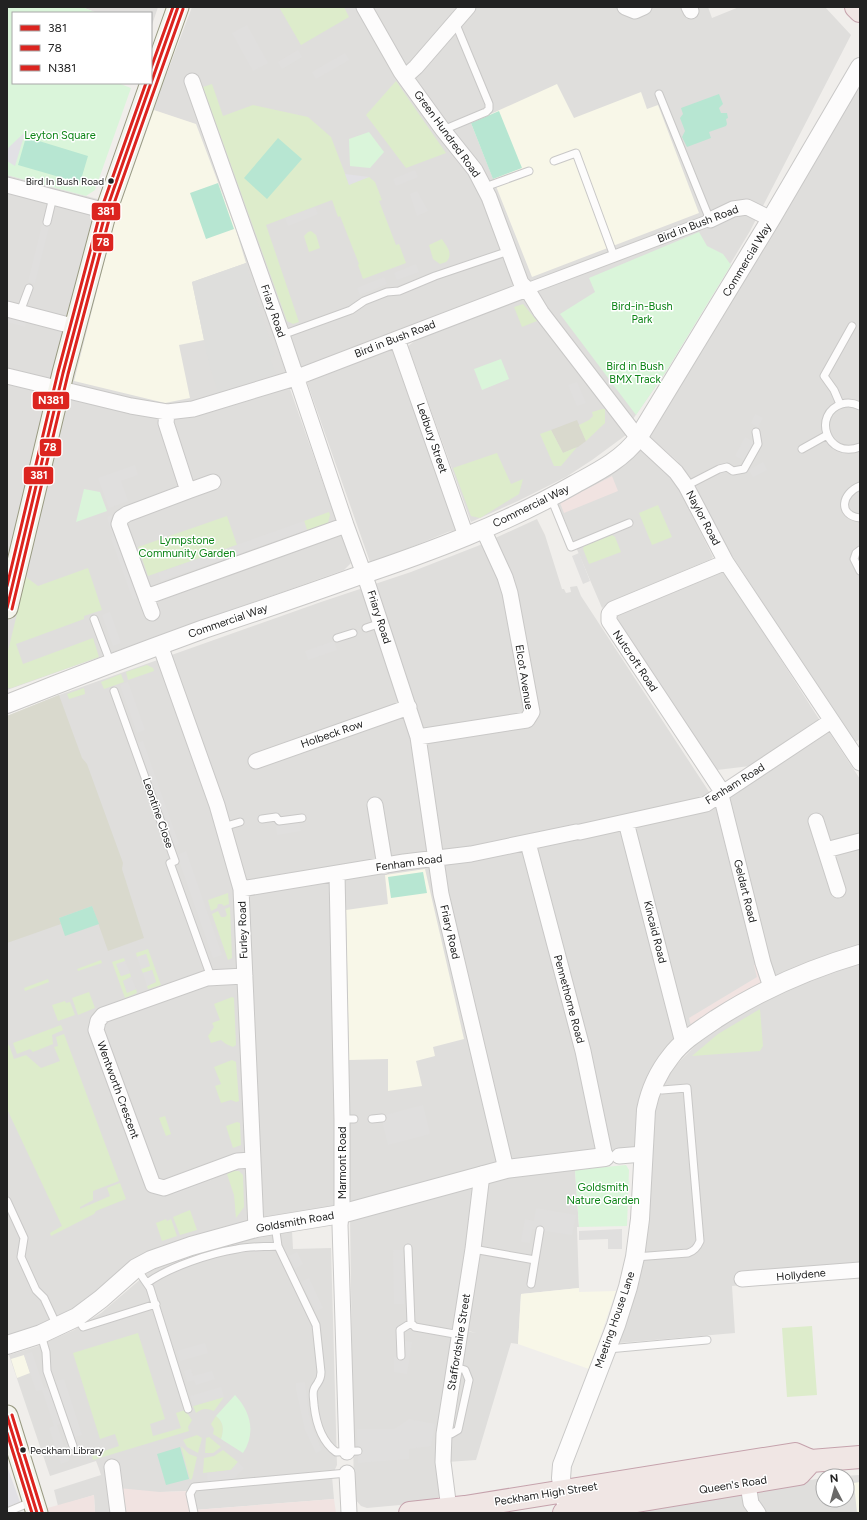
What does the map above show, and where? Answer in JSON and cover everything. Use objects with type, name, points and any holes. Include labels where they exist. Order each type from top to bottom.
[{"type":"highway","points":[[856,7],[860,11]]},
{"type":"highway","name":"Queen's Road","points":[[651,1492],[746,1472],[795,1454],[812,1461],[860,1457]]},
{"type":"highway","name":"Peckham High Street","points":[[410,1513],[449,1509],[565,1502],[651,1492]]},
{"type":"highway","name":"Peckham High Street","points":[[564,1513],[565,1502]]},
{"type":"main road","points":[[152,80],[178,7]]},
{"type":"main road","points":[[7,608],[10,575],[106,211],[151,84]]},
{"type":"main road","points":[[7,1416],[13,1454],[35,1507]]},
{"type":"street","points":[[405,77],[416,67],[468,7]]},
{"type":"street","points":[[625,7],[635,11],[644,7]]},
{"type":"street","name":"Green Hundred Road","points":[[367,8],[401,72],[443,130],[475,170],[485,187],[521,282],[527,289]]},
{"type":"street","name":"Commercial Way","points":[[7,704],[160,645],[418,556],[483,529],[550,498],[601,469],[625,452],[638,438],[771,220],[860,67]]},
{"type":"street","name":"Friary Road","points":[[192,81],[282,335],[295,378],[381,623],[418,737],[441,894],[506,1169]]},
{"type":"street","points":[[7,184],[106,211]]},
{"type":"street","name":"Bird in Bush Road","points":[[7,376],[131,406],[167,412],[193,409],[295,378],[710,220],[733,209],[747,207],[771,220]]},
{"type":"street","name":"Naylor Road","points":[[527,289],[541,312],[638,438],[676,472],[686,486],[726,562],[831,721],[858,756]]},
{"type":"street","points":[[14,311],[76,327]]},
{"type":"street","name":"Ledbury Street","points":[[397,339],[466,536]]},
{"type":"street","points":[[167,412],[166,423],[188,491]]},
{"type":"street","points":[[152,613],[119,524],[121,518],[126,514],[213,482]]},
{"type":"street","points":[[146,597],[346,525]]},
{"type":"street","name":"Elcot Avenue","points":[[418,737],[527,720],[532,712],[510,593],[505,577],[483,529]]},
{"type":"street","name":"Nutcroft Road","points":[[721,794],[719,787],[609,621],[609,614],[613,609],[726,562]]},
{"type":"street","name":"Furley Road","points":[[160,645],[217,806],[241,889],[256,1228]]},
{"type":"street","name":"Holbeck Row","points":[[256,761],[409,707]]},
{"type":"street","name":"Fenham Road","points":[[241,889],[471,854],[706,804],[831,721]]},
{"type":"street","name":"Geldart Road","points":[[721,794],[771,987]]},
{"type":"street","points":[[375,805],[385,866]]},
{"type":"street","points":[[816,821],[838,890]]},
{"type":"street","name":"Kincaid Road","points":[[626,822],[683,1043]]},
{"type":"street","points":[[826,850],[860,841]]},
{"type":"street","name":"Pennethorne Road","points":[[528,843],[612,1156]]},
{"type":"street","name":"Marmont Road","points":[[337,874],[348,1119],[340,1225],[352,1451]]},
{"type":"street","name":"Meeting House Lane","points":[[565,1502],[562,1465],[628,1287],[635,1257],[640,1219],[646,1110],[648,1096],[653,1085],[671,1056],[693,1034],[771,987],[812,970],[860,954]]},
{"type":"street","name":"Wentworth Crescent","points":[[245,976],[207,978],[103,1015],[98,1021],[96,1030],[153,1185],[164,1188],[236,1161],[252,1160]]},
{"type":"street","name":"Goldsmith Road","points":[[7,1345],[41,1334],[77,1317],[101,1299],[136,1268],[151,1260],[191,1246],[256,1228],[341,1214],[482,1174],[506,1169],[612,1156],[643,1154]]},
{"type":"street","name":"Staffordshire Street","points":[[449,1509],[443,1462],[444,1434],[461,1334],[482,1174]]},
{"type":"street","name":"Hollydene","points":[[742,1280],[860,1270]]},
{"type":"street","points":[[112,1467],[118,1513]]},
{"type":"street","points":[[746,1472],[751,1503],[758,1513]]},
{"type":"street","points":[[347,1473],[349,1513]]},
{"type":"lane","points":[[443,130],[486,112],[489,109],[489,104],[454,22]]},
{"type":"lane","points":[[659,94],[710,220]]},
{"type":"lane","points":[[554,161],[576,153],[614,256]]},
{"type":"lane","points":[[485,187],[529,171]]},
{"type":"lane","points":[[47,222],[53,197]]},
{"type":"lane","points":[[282,335],[351,310],[364,301],[387,292],[399,291],[435,276],[509,251]]},
{"type":"lane","points":[[14,311],[29,288]]},
{"type":"lane","points":[[840,404],[834,390],[824,376],[852,326]]},
{"type":"lane","points":[[860,406],[848,402],[840,404],[829,414],[826,421],[827,436],[837,447],[845,450],[860,448]]},
{"type":"lane","points":[[686,486],[719,469],[728,467],[733,471],[744,469],[758,444],[756,432]]},
{"type":"lane","points":[[802,449],[827,436]]},
{"type":"lane","points":[[860,486],[852,489],[844,503],[848,514],[852,517],[860,518]]},
{"type":"lane","points":[[550,498],[571,547],[629,523]]},
{"type":"lane","points":[[860,550],[856,553],[854,559],[860,571]]},
{"type":"lane","points":[[94,619],[111,664]]},
{"type":"lane","points":[[366,628],[381,623]]},
{"type":"lane","points":[[337,638],[353,633]]},
{"type":"lane","name":"Leontine Close","points":[[114,691],[175,861],[170,863],[211,977]]},
{"type":"lane","points":[[262,819],[276,817],[279,821],[302,818]]},
{"type":"lane","points":[[223,827],[240,822]]},
{"type":"lane","points":[[635,1257],[688,1253],[697,1247],[700,1241],[687,1088],[662,1090],[653,1085]]},
{"type":"lane","points":[[372,1118],[382,1118]]},
{"type":"lane","points":[[7,1202],[24,1238],[22,1257],[36,1290],[44,1298],[57,1327]]},
{"type":"lane","points":[[275,1225],[278,1246],[316,1325],[322,1372],[321,1380],[313,1390],[316,1417],[321,1433],[330,1447],[336,1452],[352,1451]]},
{"type":"lane","points":[[531,1284],[540,1230]]},
{"type":"lane","points":[[147,1283],[154,1278],[206,1256],[237,1249],[278,1246]]},
{"type":"lane","points":[[408,1248],[410,1323],[415,1327],[461,1334]]},
{"type":"lane","points":[[473,1249],[535,1260]]},
{"type":"lane","points":[[136,1268],[147,1283],[156,1304],[188,1409]]},
{"type":"lane","points":[[77,1317],[83,1327],[156,1304]]},
{"type":"lane","points":[[401,1356],[400,1330],[410,1323]]},
{"type":"lane","points":[[41,1334],[46,1352],[48,1371],[73,1446]]},
{"type":"lane","points":[[606,1349],[707,1340]]},
{"type":"lane","points":[[194,1513],[190,1494],[194,1487],[347,1473]]},
{"type":"lane","points":[[7,1512],[35,1507]]},
{"type":"shaded area","points":[[82,7],[158,7],[152,25],[152,12],[94,12]]},
{"type":"shaded area","points":[[192,7],[708,7],[712,18],[739,7],[825,7],[851,35],[750,231],[665,373],[633,419],[527,289],[289,386],[351,563],[344,570],[7,690],[7,175],[109,202],[150,84],[152,84],[155,70],[167,73]]},
{"type":"shaded area","points":[[247,25],[268,63],[253,71],[232,33]]},
{"type":"shaded area","points":[[298,50],[302,57],[282,69],[278,62]]},
{"type":"shaded area","points":[[345,53],[349,60],[316,79],[312,72]]},
{"type":"shaded area","points":[[860,81],[860,739],[854,743],[731,554],[685,472],[677,461],[648,435]]},
{"type":"shaded area","points":[[557,84],[574,118],[641,92],[647,109],[658,105],[699,213],[532,277],[471,123]]},
{"type":"shaded area","points":[[154,110],[196,124],[236,230],[246,263],[192,282],[204,340],[179,345],[190,398],[165,403],[74,381],[115,220]]},
{"type":"shaded area","points":[[24,133],[15,166],[7,161],[7,149]]},
{"type":"shaded area","points":[[415,170],[418,177],[396,186],[393,179]]},
{"type":"shaded area","points":[[345,174],[369,177],[349,185]]},
{"type":"shaded area","points":[[417,191],[428,211],[417,216],[410,194]]},
{"type":"shaded area","points":[[315,207],[318,214],[288,226],[285,218]]},
{"type":"shaded area","points":[[42,225],[49,227],[35,283],[28,282]]},
{"type":"shaded area","points":[[246,263],[275,355],[270,358],[276,374],[218,393],[209,364],[192,282]]},
{"type":"shaded area","points":[[416,264],[419,272],[397,280],[394,273]]},
{"type":"shaded area","points":[[384,277],[387,284],[360,295],[357,288]]},
{"type":"shaded area","points":[[523,299],[626,435],[566,477],[471,522],[408,346],[416,340]]},
{"type":"shaded area","points":[[7,312],[27,317],[25,327],[7,322]]},
{"type":"shaded area","points":[[393,348],[456,530],[377,561],[370,562],[307,382]]},
{"type":"shaded area","points":[[577,382],[586,403],[577,406],[568,385]]},
{"type":"shaded area","points":[[755,414],[763,418],[758,427],[751,423]]},
{"type":"shaded area","points":[[577,420],[586,441],[578,447],[563,453],[551,430]]},
{"type":"shaded area","points":[[745,437],[758,444],[748,462],[735,456]]},
{"type":"shaded area","points":[[639,449],[665,469],[679,489],[713,557],[612,601],[602,608],[558,505],[591,484]]},
{"type":"shaded area","points":[[763,462],[767,470],[753,477],[749,470]]},
{"type":"shaded area","points":[[135,465],[138,475],[121,481],[128,501],[109,508],[98,478]]},
{"type":"shaded area","points":[[612,476],[618,491],[564,513],[560,503]]},
{"type":"shaded area","points":[[112,515],[141,597],[133,600],[111,538],[113,537],[107,517]]},
{"type":"shaded area","points":[[537,519],[545,535],[562,589],[564,589],[566,593],[571,592],[570,587],[577,586],[581,596],[717,804],[829,732],[860,779],[860,946],[822,957],[778,975],[778,984],[751,998],[661,1070],[643,1154],[605,1157],[191,1246],[101,1299],[7,1345],[7,716],[59,695],[321,602],[411,572],[480,545]]},
{"type":"shaded area","points":[[304,521],[307,530],[161,581],[158,573]]},
{"type":"shaded area","points":[[579,553],[590,581],[583,584],[572,556]]},
{"type":"shaded area","points":[[721,572],[726,574],[819,719],[750,766],[717,770],[617,617],[619,614]]},
{"type":"shaded area","points":[[110,612],[121,643],[113,646],[102,615]]},
{"type":"shaded area","points":[[334,641],[337,650],[308,660],[305,651]]},
{"type":"shaded area","points":[[128,682],[145,730],[137,733],[120,685]]},
{"type":"shaded area","points":[[59,695],[82,758],[87,764],[123,863],[122,869],[144,938],[108,951],[92,906],[59,918],[61,924],[7,943],[7,716]]},
{"type":"shaded area","points":[[143,741],[179,844],[171,846],[135,744]]},
{"type":"shaded area","points":[[299,822],[301,831],[277,835],[276,826]]},
{"type":"shaded area","points":[[186,851],[222,955],[213,958],[177,855]]},
{"type":"shaded area","points":[[425,869],[464,1039],[433,1047],[435,1056],[416,1061],[422,1086],[388,1091],[388,1059],[349,1060],[346,910],[388,904],[385,875]]},
{"type":"shaded area","points":[[146,954],[150,966],[141,969],[137,957]]},
{"type":"shaded area","points":[[125,961],[130,973],[121,976],[116,964]]},
{"type":"shaded area","points":[[763,963],[771,987],[693,1034],[689,1018],[757,977],[754,965]]},
{"type":"shaded area","points":[[860,963],[860,1275],[732,1286],[735,1333],[619,1343],[616,1342],[651,1111],[670,1071],[700,1041],[742,1012],[808,981],[833,971]]},
{"type":"shaded area","points":[[152,970],[156,982],[147,986],[143,973]]},
{"type":"shaded area","points":[[131,977],[136,989],[127,993],[123,981]]},
{"type":"shaded area","points":[[423,1105],[430,1134],[388,1145],[381,1116]]},
{"type":"shaded area","points":[[218,1170],[215,1179],[173,1195],[177,1185]]},
{"type":"shaded area","points":[[575,1170],[579,1227],[577,1227],[579,1288],[521,1294],[518,1344],[511,1343],[476,1460],[447,1462],[466,1331],[476,1333],[458,1328],[442,1494],[433,1502],[367,1508],[361,1506],[354,1498],[350,1217],[513,1175]]},
{"type":"shaded area","points":[[536,1208],[576,1215],[572,1235],[532,1229],[530,1243],[521,1242],[525,1219],[534,1221]]},
{"type":"shaded area","points":[[622,1229],[622,1249],[608,1249],[608,1239],[579,1240],[579,1231]]},
{"type":"shaded area","points":[[292,1230],[293,1249],[331,1248],[337,1465],[332,1476],[334,1499],[194,1510],[191,1491],[160,1492],[119,1513],[95,1513],[94,1495],[58,1506],[54,1490],[101,1475],[96,1461],[50,1476],[9,1355],[38,1346],[74,1330],[101,1313],[150,1271],[183,1258],[264,1233]]},
{"type":"shaded area","points":[[393,1250],[403,1250],[404,1304],[394,1304]]},
{"type":"shaded area","points":[[297,1252],[303,1264],[295,1269],[289,1256]]},
{"type":"shaded area","points":[[309,1278],[323,1308],[316,1311],[301,1282]]},
{"type":"shaded area","points":[[579,1288],[579,1292],[616,1291],[589,1369],[518,1344],[521,1294]]},
{"type":"shaded area","points":[[405,1341],[412,1342],[407,1374],[394,1372],[394,1357],[402,1359]]},
{"type":"shaded area","points":[[205,1343],[208,1353],[180,1361],[177,1351]]},
{"type":"shaded area","points":[[32,1352],[44,1388],[50,1387],[62,1423],[57,1425],[69,1461],[61,1464],[49,1428],[54,1426],[42,1390],[36,1391],[24,1355]]},
{"type":"shaded area","points":[[24,1355],[30,1373],[17,1378],[11,1359]]},
{"type":"shaded area","points":[[191,1369],[193,1376],[212,1371],[215,1379],[196,1385],[194,1380],[187,1382],[184,1371]]},
{"type":"shaded area","points":[[64,1379],[82,1435],[74,1437],[56,1381]]},
{"type":"shaded area","points":[[305,1382],[312,1427],[322,1450],[316,1453],[305,1430],[296,1390],[296,1383]]},
{"type":"shaded area","points":[[221,1387],[224,1397],[193,1406],[190,1396]]},
{"type":"shaded area","points":[[409,1419],[435,1424],[431,1446],[409,1449],[409,1459],[358,1463],[357,1429],[394,1429]]},
{"type":"shaded area","points":[[238,1462],[244,1468],[233,1480],[208,1483],[207,1473],[231,1470]]},
{"type":"shaded area","points":[[7,1466],[20,1502],[7,1507]]},
{"type":"shaded area","points":[[855,1475],[860,1475],[860,1513],[622,1513],[735,1492],[815,1479],[815,1508],[855,1508]]},
{"type":"shaded area","points":[[860,1482],[860,1513],[857,1513],[855,1483]]},
{"type":"shaded area","points":[[118,1488],[160,1492],[191,1491],[194,1510],[334,1499],[336,1513],[119,1513]]},
{"type":"shaded area","points":[[94,1495],[95,1513],[45,1513],[44,1509]]},
{"type":"green space","name":"Leyton Square","points":[[7,7],[82,7],[94,12],[12,12],[12,84],[121,84],[131,88],[95,190],[86,196],[7,175]]},
{"type":"green space","points":[[279,7],[344,7],[349,17],[301,45]]},
{"type":"green space","points":[[396,81],[446,153],[406,168],[366,115]]},
{"type":"green space","points":[[212,84],[223,116],[253,105],[308,117],[331,137],[349,184],[369,177],[375,182],[382,200],[379,201],[396,245],[399,244],[406,263],[363,279],[358,265],[359,264],[332,200],[266,225],[299,322],[293,324],[287,321],[203,87]]},
{"type":"green space","points":[[719,94],[723,104],[719,108],[721,113],[727,113],[728,118],[726,119],[726,126],[709,132],[711,138],[687,147],[682,137],[685,131],[680,118],[683,114],[681,108]]},
{"type":"green space","points":[[499,111],[522,168],[493,179],[471,123]]},
{"type":"green space","points":[[369,132],[384,152],[370,168],[350,166],[349,139]]},
{"type":"green space","points":[[26,137],[88,156],[80,183],[18,165]]},
{"type":"green space","points":[[278,138],[302,159],[267,199],[244,178]]},
{"type":"green space","points":[[218,183],[234,229],[206,239],[190,193]]},
{"type":"green space","points":[[311,231],[316,235],[320,248],[309,252],[304,236]]},
{"type":"green space","name":"Bird-in-Bush Park","points":[[699,232],[707,246],[723,254],[731,265],[665,373],[636,415],[560,314],[595,292],[589,278]]},
{"type":"green space","points":[[442,239],[450,253],[446,262],[440,264],[433,259],[429,245]]},
{"type":"green space","points":[[523,304],[537,321],[522,327],[514,307]]},
{"type":"green space","points":[[501,359],[509,379],[482,390],[474,369]]},
{"type":"green space","points":[[605,409],[605,423],[586,441],[579,425],[589,420],[593,416],[592,412]]},
{"type":"green space","points":[[551,430],[563,453],[577,447],[561,466],[554,466],[540,434]]},
{"type":"green space","points":[[497,453],[511,484],[523,479],[519,494],[480,518],[471,516],[453,468]]},
{"type":"green space","points":[[84,489],[100,492],[107,511],[76,522]]},
{"type":"green space","points":[[658,505],[672,537],[652,545],[639,513]]},
{"type":"green space","points":[[329,512],[330,515],[328,523],[307,530],[304,521]]},
{"type":"green space","name":"Lympstone Community Garden","points":[[227,516],[237,545],[148,576],[138,547]]},
{"type":"green space","points":[[612,535],[615,537],[621,552],[589,564],[583,549],[584,546]]},
{"type":"green space","points":[[88,568],[102,610],[84,616],[84,619],[16,644],[23,664],[93,638],[99,657],[11,688],[7,688],[7,655],[26,577],[38,586]]},
{"type":"green space","points":[[147,665],[153,668],[154,671],[128,680],[126,672]]},
{"type":"green space","points":[[121,674],[124,682],[104,689],[101,682]]},
{"type":"green space","points":[[84,688],[85,694],[69,699],[67,694]]},
{"type":"green space","points":[[423,872],[427,893],[391,898],[388,877]]},
{"type":"green space","points":[[228,893],[229,904],[224,906],[222,904],[218,904],[217,908],[211,911],[208,900]]},
{"type":"green space","points":[[92,906],[99,924],[65,936],[59,918]]},
{"type":"green space","points":[[230,907],[232,958],[228,960],[212,914],[218,911],[221,917],[225,917],[227,915],[225,909]]},
{"type":"green space","points":[[148,949],[161,985],[148,989],[147,986],[156,982],[152,970],[143,973],[141,969],[150,966],[146,954],[137,957],[136,953]]},
{"type":"green space","points":[[124,958],[125,961],[117,965],[121,976],[130,973],[131,977],[123,981],[127,992],[136,989],[137,993],[125,998],[112,962]]},
{"type":"green space","points":[[101,960],[102,963],[78,971],[77,969]]},
{"type":"green space","points":[[48,979],[49,982],[25,991],[24,988]]},
{"type":"green space","points":[[89,992],[95,1008],[78,1015],[72,998]]},
{"type":"green space","points":[[232,997],[234,998],[236,1045],[233,1047],[221,1040],[211,1043],[208,1036],[214,1027],[212,1023],[220,1020],[214,1004]]},
{"type":"green space","points":[[65,1001],[66,1003],[70,1002],[75,1015],[58,1021],[52,1005]]},
{"type":"green space","points":[[760,1009],[763,1046],[760,1051],[692,1056],[718,1034]]},
{"type":"green space","points":[[61,1025],[63,1030],[52,1035],[53,1044],[33,1052],[30,1049],[17,1054],[13,1043]]},
{"type":"green space","points":[[64,1034],[119,1181],[93,1191],[93,1200],[80,1207],[80,1209],[110,1196],[107,1188],[120,1183],[126,1199],[96,1211],[94,1214],[51,1236],[50,1233],[62,1226],[7,1109],[7,1045],[9,1045],[14,1059],[26,1055],[41,1068],[60,1061],[54,1047],[58,1046],[56,1037]]},
{"type":"green space","points":[[232,1060],[236,1062],[239,1101],[236,1102],[231,1100],[221,1103],[215,1086],[221,1084],[214,1067]]},
{"type":"green space","points":[[165,1116],[171,1134],[166,1136],[159,1118]]},
{"type":"green space","points":[[237,1122],[240,1123],[241,1145],[233,1148],[226,1126]]},
{"type":"green space","name":"Goldsmith Nature Garden","points":[[626,1165],[629,1170],[627,1226],[579,1227],[575,1170]]},
{"type":"green space","points":[[233,1171],[239,1171],[243,1175],[244,1207],[236,1218],[234,1195],[227,1174]]},
{"type":"green space","points":[[190,1210],[197,1230],[180,1235],[173,1217]]},
{"type":"green space","points":[[166,1219],[167,1221],[171,1219],[177,1236],[162,1241],[156,1223]]},
{"type":"green space","points":[[812,1326],[817,1395],[787,1397],[782,1328]]},
{"type":"green space","points":[[138,1333],[165,1419],[150,1424],[153,1436],[181,1428],[176,1413],[185,1410],[192,1420],[188,1427],[189,1431],[93,1460],[92,1455],[119,1446],[115,1434],[100,1439],[73,1353]]},
{"type":"green space","points":[[235,1395],[245,1408],[250,1423],[249,1438],[243,1453],[221,1439],[223,1426],[219,1418],[216,1416]]},
{"type":"green space","points":[[224,1397],[214,1411],[205,1409],[196,1413],[193,1406]]},
{"type":"green space","points":[[216,1416],[219,1418],[223,1426],[221,1439],[213,1434],[214,1429],[211,1424]]},
{"type":"green space","points":[[197,1435],[202,1438],[198,1453],[187,1447],[183,1440]]},
{"type":"green space","points":[[209,1437],[221,1447],[213,1453],[205,1453],[206,1438]]},
{"type":"green space","points":[[181,1446],[189,1454],[197,1457],[192,1479],[190,1480]]},
{"type":"green space","points":[[180,1447],[189,1479],[166,1485],[157,1454]]},
{"type":"green space","points":[[223,1450],[238,1462],[231,1470],[203,1473],[204,1458],[214,1456]]},
{"type":"transit line","name":"N381","points":[[152,65],[173,7]]},
{"type":"transit line","name":"381","points":[[152,80],[178,7]]},
{"type":"transit line","name":"78","points":[[156,85],[183,9]]},
{"type":"transit line","name":"N381","points":[[7,586],[58,372],[101,210],[146,84]]},
{"type":"transit line","name":"381","points":[[7,608],[63,373],[106,211],[151,84]]},
{"type":"transit line","name":"78","points":[[12,609],[68,374],[111,212],[156,85]]},
{"type":"transit line","name":"N381","points":[[12,1415],[42,1512]]},
{"type":"transit line","name":"381","points":[[7,1416],[37,1513]]},
{"type":"transit line","name":"78","points":[[7,1433],[32,1513]]},
{"type":"place","name":"Bird In Bush Road","points":[[111,181]]},
{"type":"place","name":"Peckham Library","points":[[23,1450]]},
{"type":"park label","name":"Bird in Bush BMX Track","points":[[635,372]]}]
